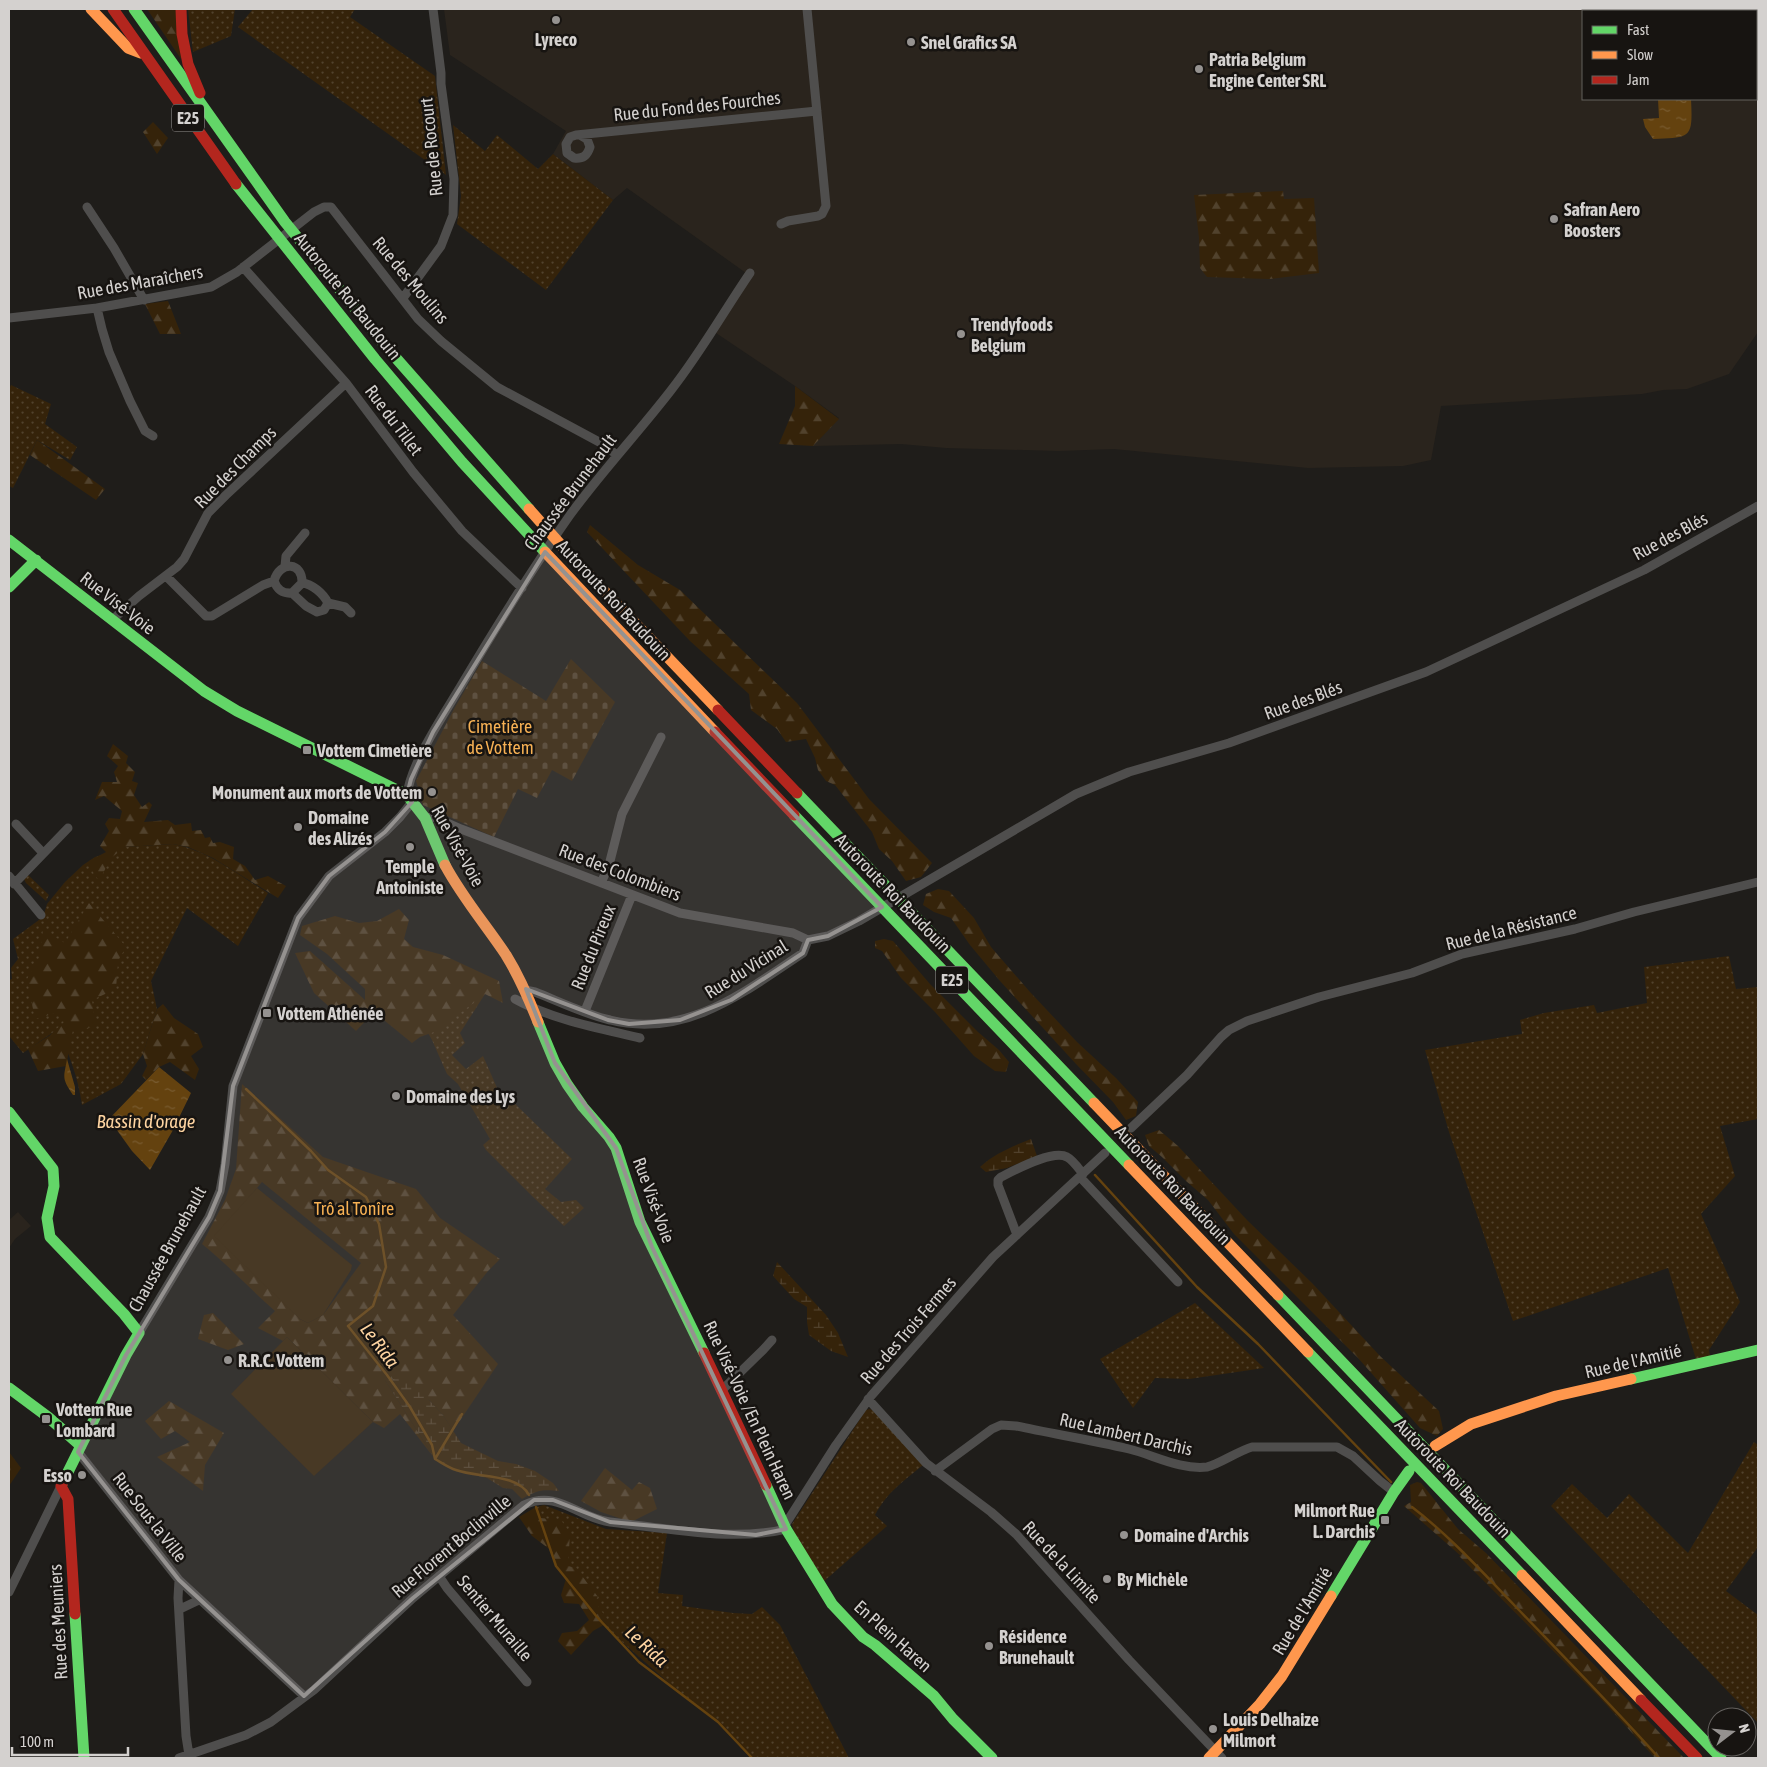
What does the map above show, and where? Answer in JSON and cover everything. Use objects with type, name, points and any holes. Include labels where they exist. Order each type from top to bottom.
[{"type":"main road","points":[[90,9],[128,48],[144,55]]},
{"type":"main road","name":"Autoroute Roi Baudouin","points":[[113,9],[232,180],[375,359],[462,462],[652,666],[1698,1758]]},
{"type":"main road","name":"E25","points":[[134,9],[204,109]]},
{"type":"main road","points":[[181,9],[182,34],[188,64],[199,89],[204,109]]},
{"type":"main road","name":"Autoroute Roi Baudouin","points":[[204,109],[285,222],[388,349],[569,554],[1721,1758]]},
{"type":"main road","name":"Rue Visé-Voie","points":[[9,540],[204,692],[237,711],[409,799],[426,818],[440,856],[453,880],[506,956],[525,990],[555,1063],[567,1084],[616,1148],[640,1222],[681,1306]]},
{"type":"main road","points":[[9,587],[36,560]]},
{"type":"main road","points":[[9,1112],[53,1169],[55,1175],[46,1220],[50,1237],[124,1314],[139,1333]]},
{"type":"main road","name":"Rue Visé-Voie /En Plein Haren","points":[[681,1306],[786,1527]]},
{"type":"main road","name":"Chaussée Brunehault","points":[[61,1486],[126,1355],[139,1333]]},
{"type":"main road","name":"Rue de l'Amitié","points":[[1435,1446],[1471,1424],[1556,1396],[1758,1350]]},
{"type":"main road","points":[[9,1388],[48,1417],[80,1449]]},
{"type":"main road","name":"Rue de l'Amitié","points":[[1216,1756],[1282,1676],[1409,1470]]},
{"type":"main road","name":"Rue des Meuniers","points":[[61,1486],[68,1499],[84,1758]]},
{"type":"main road","name":"En Plein Haren","points":[[786,1527],[832,1604],[863,1637],[876,1645],[934,1696],[953,1719],[992,1758]]},
{"type":"street","name":"Rue de Rocourt","points":[[402,298],[441,246],[453,215],[454,179],[433,9]]},
{"type":"street","points":[[781,224],[788,220],[813,217],[822,214],[825,210],[826,200],[807,9]]},
{"type":"street","name":"Rue du Fond des Fourches","points":[[580,135],[817,111]]},
{"type":"street","name":"Rue des Moulins","points":[[314,212],[324,206],[331,207],[418,318],[441,342],[497,386],[601,444],[617,455]]},
{"type":"street","points":[[87,207],[114,248],[144,300]]},
{"type":"street","name":"Rue des Maraîchers","points":[[9,318],[97,308],[211,287],[243,267],[314,212]]},
{"type":"street","name":"Rue du Tillet","points":[[243,267],[346,383],[413,472],[462,531],[522,588]]},
{"type":"street","name":"Chaussée Brunehault","points":[[139,1333],[209,1216],[220,1191],[225,1164],[233,1086],[298,918],[329,876],[385,832],[400,817],[409,799],[411,779],[433,732],[522,588],[570,516],[617,455],[673,388],[714,331],[750,273]]},
{"type":"street","points":[[97,308],[109,352],[123,385],[144,431],[153,436]]},
{"type":"street","name":"Rue des Champs","points":[[112,620],[139,596],[177,567],[184,558],[208,513],[217,503],[346,383]]},
{"type":"street","name":"Rue des Blés","points":[[859,920],[1076,794],[1129,772],[1229,743],[1426,672],[1644,570],[1758,506]]},
{"type":"street","points":[[285,566],[286,556],[305,533]]},
{"type":"street","points":[[292,593],[302,583],[302,578],[298,570],[291,566],[285,566],[279,570],[274,581],[276,587],[282,592],[292,593],[306,606],[317,612],[324,610],[328,603]]},
{"type":"street","points":[[166,576],[206,616],[212,616],[263,585],[274,581]]},
{"type":"street","points":[[302,583],[308,584],[325,596],[328,603]]},
{"type":"street","points":[[328,603],[345,607],[351,613]]},
{"type":"street","points":[[601,883],[609,865],[622,814],[661,737]]},
{"type":"street","name":"Rue des Colombiers","points":[[426,818],[434,817],[680,913],[793,933],[808,940]]},
{"type":"street","points":[[16,824],[43,852]]},
{"type":"street","points":[[41,915],[11,880],[68,828]]},
{"type":"street","name":"Rue de la Résistance","points":[[1131,1128],[1187,1075],[1221,1037],[1247,1021],[1320,997],[1412,973],[1462,954],[1575,929],[1634,912],[1758,882]]},
{"type":"street","name":"Rue du Pireux","points":[[585,1011],[632,895]]},
{"type":"street","name":"Rue du Vicinal","points":[[525,990],[535,992],[608,1020],[629,1024],[661,1024],[698,1015],[731,1000],[803,953],[808,940],[828,936],[859,920]]},
{"type":"street","points":[[515,999],[533,1009],[580,1025],[640,1038]]},
{"type":"street","name":"Rue des Trois Fermes","points":[[786,1527],[836,1445],[868,1399],[993,1257],[1105,1153]]},
{"type":"street","points":[[1017,1235],[998,1185],[1000,1176],[1043,1158],[1060,1154],[1068,1157],[1178,1282]]},
{"type":"street","points":[[722,1390],[772,1340]]},
{"type":"street","name":"Rue de la Limite","points":[[868,1399],[926,1464],[991,1512],[1016,1534],[1216,1756]]},
{"type":"street","name":"Rue Lambert Darchis","points":[[935,1471],[992,1429],[1001,1425],[1016,1426],[1129,1449],[1196,1468],[1210,1466],[1252,1447],[1337,1447],[1347,1451],[1394,1492]]},
{"type":"street","name":"Rue Sous la Ville","points":[[80,1449],[179,1580],[304,1696]]},
{"type":"street","name":"Chaussée Brunehault","points":[[9,1592],[61,1486]]},
{"type":"street","name":"Rue Florent Boclinville","points":[[179,1758],[246,1735],[271,1722],[314,1690],[439,1576],[524,1505],[534,1500],[544,1499],[562,1503],[602,1521],[728,1534],[756,1535],[786,1527]]},
{"type":"street","name":"Sentier Muraille","points":[[439,1576],[527,1682]]},
{"type":"street","points":[[179,1580],[186,1736],[189,1755]]},
{"type":"street","points":[[180,1609],[199,1600]]},
{"type":"highlighted area","points":[[545,552],[882,907],[828,936],[808,940],[803,953],[731,1000],[680,1020],[629,1024],[608,1020],[526,989],[555,1063],[616,1148],[652,1247],[786,1529],[756,1535],[610,1522],[553,1500],[534,1500],[413,1598],[304,1696],[179,1580],[78,1452],[126,1355],[209,1217],[220,1191],[233,1086],[298,918],[329,876],[385,832],[412,802],[407,795],[411,779],[433,732]]},
{"type":"shaded area","points":[[444,9],[1758,9],[1758,332],[1729,374],[1687,389],[1663,390],[1642,394],[1441,406],[1431,460],[1403,466],[1308,468],[1114,449],[1059,451],[946,448],[901,444],[813,446],[839,418],[716,333],[746,273],[627,188],[613,200],[553,154],[566,131],[450,55]]},
{"type":"shaded area","points":[[18,1212],[31,1226],[15,1239],[9,1248],[9,1220]]},
{"type":"green space","points":[[147,9],[177,9],[181,59]]},
{"type":"green space","points":[[188,9],[235,9],[231,36],[193,52]]},
{"type":"green space","points":[[253,9],[355,9],[350,17],[435,76],[446,175],[238,27]]},
{"type":"green space","points":[[153,122],[168,138],[157,154],[143,132]]},
{"type":"green space","points":[[453,125],[485,151],[497,135],[538,169],[553,154],[613,200],[546,290],[457,224],[461,196]]},
{"type":"green space","points":[[1283,191],[1284,199],[1314,198],[1319,273],[1269,279],[1207,277],[1200,268],[1194,195]]},
{"type":"green space","points":[[168,301],[181,334],[160,334],[145,304]]},
{"type":"green space","points":[[11,385],[51,404],[45,424],[77,447],[70,460],[37,440],[13,488],[9,486],[9,389]]},
{"type":"green space","points":[[795,386],[839,419],[813,446],[779,444],[795,406]]},
{"type":"green space","points":[[37,440],[105,489],[96,500],[30,455]]},
{"type":"green space","points":[[590,525],[638,565],[680,590],[797,703],[869,799],[932,863],[921,877],[906,881],[892,861],[879,849],[872,832],[835,785],[826,781],[818,770],[815,758],[806,739],[786,742],[777,729],[751,710],[749,694],[690,641],[587,532]]},
{"type":"green space","name":"Cimetière de Vottem","points":[[571,659],[615,702],[572,781],[552,770],[537,798],[518,789],[494,837],[423,805],[416,781],[482,661],[546,701]]},
{"type":"green space","points":[[113,744],[128,756],[126,763],[135,772],[132,781],[138,783],[134,795],[142,807],[149,802],[152,805],[144,822],[168,820],[175,825],[191,823],[192,831],[201,830],[205,838],[210,837],[213,843],[220,842],[234,847],[233,859],[245,866],[255,880],[268,876],[286,886],[278,898],[213,858],[188,847],[173,844],[125,847],[111,858],[99,881],[89,866],[89,861],[106,852],[100,846],[109,831],[105,824],[109,818],[120,819],[122,811],[104,796],[95,800],[102,782],[117,782],[114,772],[118,766],[107,756]]},
{"type":"green space","points":[[173,844],[186,847],[211,858],[268,893],[238,946],[187,908],[151,981],[157,1009],[143,1054],[121,1084],[82,1105],[73,1066],[58,1029],[23,1053],[9,1036],[9,980],[12,979],[11,968],[18,959],[13,939],[43,917],[47,904],[65,882],[83,865],[95,857],[125,847]]},
{"type":"green space","points":[[27,874],[49,895],[46,901],[26,883],[24,879]]},
{"type":"green space","points":[[938,889],[949,891],[974,918],[991,947],[1030,992],[1138,1102],[1136,1116],[1126,1120],[1113,1102],[1000,981],[970,945],[951,918],[934,912],[923,905],[926,894]]},
{"type":"green space","points":[[89,903],[126,947],[118,961],[116,989],[92,1000],[96,1027],[73,1030],[66,1066],[38,1071],[28,1049],[49,1036],[64,1022],[56,1013],[35,1019],[27,979],[39,958],[43,930],[65,943]]},
{"type":"green space","points":[[399,909],[409,920],[404,939],[413,947],[443,955],[499,981],[503,1003],[485,994],[437,1031],[420,1037],[412,1043],[374,1012],[356,1031],[314,993],[295,953],[310,951],[365,1000],[365,989],[327,954],[300,935],[302,926],[335,916],[359,923],[377,921]]},
{"type":"green space","points":[[884,939],[893,941],[930,984],[978,1032],[999,1050],[1009,1062],[1006,1072],[995,1071],[974,1056],[935,1012],[901,978],[882,951],[875,948],[875,941]]},
{"type":"green space","points":[[1729,956],[1736,989],[1758,987],[1758,1119],[1720,1126],[1735,1176],[1701,1214],[1740,1302],[1709,1350],[1710,1356],[1696,1359],[1668,1268],[1513,1321],[1449,1132],[1425,1050],[1522,1034],[1520,1020],[1544,1013],[1594,1005],[1597,1013],[1647,1003],[1644,967]]},
{"type":"green space","points":[[386,958],[485,994],[460,1033],[465,1043],[452,1055],[466,1069],[483,1056],[506,1108],[513,1102],[572,1159],[545,1189],[561,1202],[576,1200],[584,1208],[564,1226],[486,1150],[483,1145],[490,1139],[458,1084],[447,1074],[432,1040]]},
{"type":"green space","points":[[163,1004],[174,1018],[198,1034],[203,1047],[191,1056],[199,1069],[195,1080],[170,1062],[159,1067],[146,1080],[142,1076],[147,1066],[143,1054],[157,1009]]},
{"type":"green space","name":"Trô al Tonîre","points":[[242,1084],[323,1157],[416,1189],[440,1218],[500,1259],[453,1315],[498,1364],[453,1431],[443,1415],[429,1400],[385,1380],[435,1459],[400,1414],[384,1428],[373,1422],[287,1337],[283,1341],[258,1328],[275,1311],[202,1244],[225,1200],[236,1169]],"holes":[[[262,1182],[361,1263],[323,1315],[308,1323],[300,1319],[276,1294],[240,1208]]]},
{"type":"green space","points":[[1159,1130],[1178,1146],[1247,1220],[1312,1283],[1380,1356],[1439,1411],[1443,1429],[1437,1436],[1420,1428],[1358,1358],[1234,1234],[1208,1200],[1149,1146],[1145,1135]]},
{"type":"green space","points":[[1031,1139],[1037,1156],[1007,1168],[986,1172],[980,1167],[998,1154]]},
{"type":"green space","points":[[257,1188],[352,1265],[351,1270],[323,1315],[308,1323],[300,1319],[214,1236]]},
{"type":"green space","points":[[777,1262],[826,1315],[838,1333],[848,1357],[831,1351],[809,1335],[807,1307],[794,1299],[773,1276]]},
{"type":"green space","points":[[1195,1303],[1264,1368],[1189,1379],[1155,1378],[1133,1408],[1100,1359]]},
{"type":"green space","points":[[213,1313],[244,1344],[228,1350],[198,1339],[204,1315]]},
{"type":"green space","points":[[287,1337],[373,1422],[314,1476],[231,1394]]},
{"type":"green space","points":[[410,1377],[443,1415],[461,1443],[498,1461],[516,1464],[535,1471],[553,1483],[559,1491],[540,1491],[522,1499],[512,1489],[503,1488],[487,1478],[456,1471],[435,1459],[385,1380]]},
{"type":"green space","points":[[169,1401],[224,1433],[205,1465],[203,1491],[157,1457],[190,1442],[175,1431],[161,1439],[145,1421]]},
{"type":"green space","points":[[870,1409],[876,1412],[923,1465],[891,1493],[875,1515],[887,1526],[822,1583],[794,1532],[792,1524],[866,1410]]},
{"type":"green space","points":[[1754,1442],[1758,1445],[1758,1547],[1726,1591],[1758,1615],[1758,1723],[1757,1707],[1743,1707],[1551,1506],[1572,1484],[1607,1518],[1629,1494],[1688,1553]]},
{"type":"green space","points":[[9,1452],[21,1468],[9,1486]]},
{"type":"green space","points":[[605,1468],[632,1490],[639,1482],[650,1488],[657,1509],[631,1522],[601,1512],[581,1501]]},
{"type":"green space","points":[[1417,1482],[1421,1483],[1458,1529],[1486,1553],[1684,1758],[1655,1758],[1600,1698],[1459,1556],[1461,1556],[1404,1506],[1411,1502],[1410,1485]]},
{"type":"green space","points":[[544,1505],[606,1529],[667,1533],[658,1593],[683,1595],[682,1606],[752,1614],[762,1607],[780,1625],[849,1758],[752,1758],[718,1722],[688,1700],[612,1633],[597,1617],[556,1566],[536,1507]]},
{"type":"green space","points":[[536,1507],[540,1518],[561,1520],[570,1533],[568,1566],[576,1568],[598,1597],[594,1600],[609,1622],[593,1631],[571,1655],[558,1641],[562,1633],[577,1631],[589,1620],[579,1604],[564,1603],[561,1595],[566,1579],[556,1566],[552,1551],[532,1536],[519,1517]]},
{"type":"water","points":[[1658,100],[1691,100],[1690,129],[1682,136],[1653,139],[1645,127],[1643,119],[1659,118]]},
{"type":"water","points":[[67,1059],[75,1087],[75,1095],[73,1095],[65,1081],[64,1074]]},
{"type":"water","name":"Bassin d'orage","points":[[159,1067],[191,1093],[173,1130],[150,1170],[132,1151],[109,1119]]},
{"type":"waterway","name":"Le Rida","points":[[246,1089],[311,1151],[328,1170],[366,1197],[379,1224],[386,1267],[373,1306],[348,1326],[410,1407],[432,1445],[435,1459],[456,1470],[496,1477],[515,1483],[529,1495]]},
{"type":"waterway","points":[[1095,1175],[1197,1287],[1258,1344],[1391,1482]]},
{"type":"waterway","points":[[435,1459],[462,1414]]},
{"type":"waterway","name":"Le Rida","points":[[536,1507],[556,1566],[597,1617],[639,1662],[718,1722],[752,1758]]},
{"type":"waterway","points":[[1412,1507],[1479,1569],[1607,1701],[1659,1758]]},
{"type":"traffic: fast","points":[[134,9],[285,222],[388,349],[529,509]]},
{"type":"traffic: fast","points":[[236,184],[375,359],[462,462],[545,552]]},
{"type":"traffic: fast","points":[[9,540],[204,691],[237,711],[407,795],[425,818],[445,865]]},
{"type":"traffic: fast","points":[[9,587],[36,560]]},
{"type":"traffic: fast","points":[[797,793],[1094,1103]]},
{"type":"traffic: fast","points":[[794,815],[1129,1165]]},
{"type":"traffic: fast","points":[[538,1022],[555,1063],[567,1084],[616,1148],[640,1222],[704,1353]]},
{"type":"traffic: fast","points":[[9,1112],[53,1169],[54,1186],[47,1218],[50,1237],[124,1314],[139,1333],[126,1355],[63,1482]]},
{"type":"traffic: fast","points":[[1278,1295],[1721,1758]]},
{"type":"traffic: fast","points":[[1631,1379],[1758,1350]]},
{"type":"traffic: fast","points":[[1308,1352],[1522,1575]]},
{"type":"traffic: fast","points":[[9,1388],[48,1417],[81,1446]]},
{"type":"traffic: fast","points":[[1331,1596],[1394,1492],[1409,1471]]},
{"type":"traffic: fast","points":[[766,1485],[786,1529],[832,1604],[863,1637],[875,1645],[934,1696],[953,1719],[992,1758]]},
{"type":"traffic: fast","points":[[75,1614],[84,1758]]},
{"type":"traffic: slow","points":[[91,9],[128,48],[141,53]]},
{"type":"traffic: slow","points":[[529,509],[569,554],[718,710]]},
{"type":"traffic: slow","points":[[545,552],[715,732]]},
{"type":"traffic: slow","points":[[445,865],[511,963],[538,1022]]},
{"type":"traffic: slow","points":[[1094,1103],[1278,1295]]},
{"type":"traffic: slow","points":[[1129,1165],[1308,1352]]},
{"type":"traffic: slow","points":[[1435,1446],[1471,1424],[1556,1396],[1631,1379]]},
{"type":"traffic: slow","points":[[1522,1575],[1641,1700]]},
{"type":"traffic: slow","points":[[1209,1758],[1260,1704],[1282,1676],[1331,1596]]},
{"type":"traffic: jam","points":[[113,9],[236,184]]},
{"type":"traffic: jam","points":[[181,9],[182,34],[188,64],[200,93]]},
{"type":"traffic: jam","points":[[718,710],[797,793]]},
{"type":"traffic: jam","points":[[715,732],[794,815]]},
{"type":"traffic: jam","points":[[704,1353],[766,1485]]},
{"type":"traffic: jam","points":[[63,1482],[61,1486],[68,1499],[75,1614]]},
{"type":"traffic: jam","points":[[1641,1700],[1697,1758]]},
{"type":"place","name":"Lyreco","points":[[556,20]]},
{"type":"place","name":"Snel Grafics SA","points":[[911,42]]},
{"type":"place","name":"Patria Belgium Engine Center SRL","points":[[1199,69]]},
{"type":"place","name":"Safran Aero Boosters","points":[[1554,219]]},
{"type":"place","name":"Trendyfoods Belgium","points":[[961,334]]},
{"type":"place","name":"Vottem Cimetière","points":[[307,750]]},
{"type":"place","name":"Monument aux morts de Vottem","points":[[432,792]]},
{"type":"place","name":"Domaine des Alizés","points":[[298,827]]},
{"type":"place","name":"Temple Antoiniste","points":[[410,847]]},
{"type":"place","name":"Vottem Athénée","points":[[267,1013]]},
{"type":"place","name":"Domaine des Lys","points":[[396,1096]]},
{"type":"place","name":"R.R.C. Vottem","points":[[228,1360]]},
{"type":"place","name":"Vottem Rue Lombard","points":[[46,1419]]},
{"type":"place","name":"Esso","points":[[82,1475]]},
{"type":"place","name":"Milmort Rue L. Darchis","points":[[1385,1520]]},
{"type":"place","name":"Domaine d'Archis","points":[[1124,1535]]},
{"type":"place","name":"By Michèle","points":[[1107,1579]]},
{"type":"place","name":"Résidence Brunehault","points":[[989,1646]]},
{"type":"place","name":"Louis Delhaize Milmort","points":[[1213,1729]]}]
